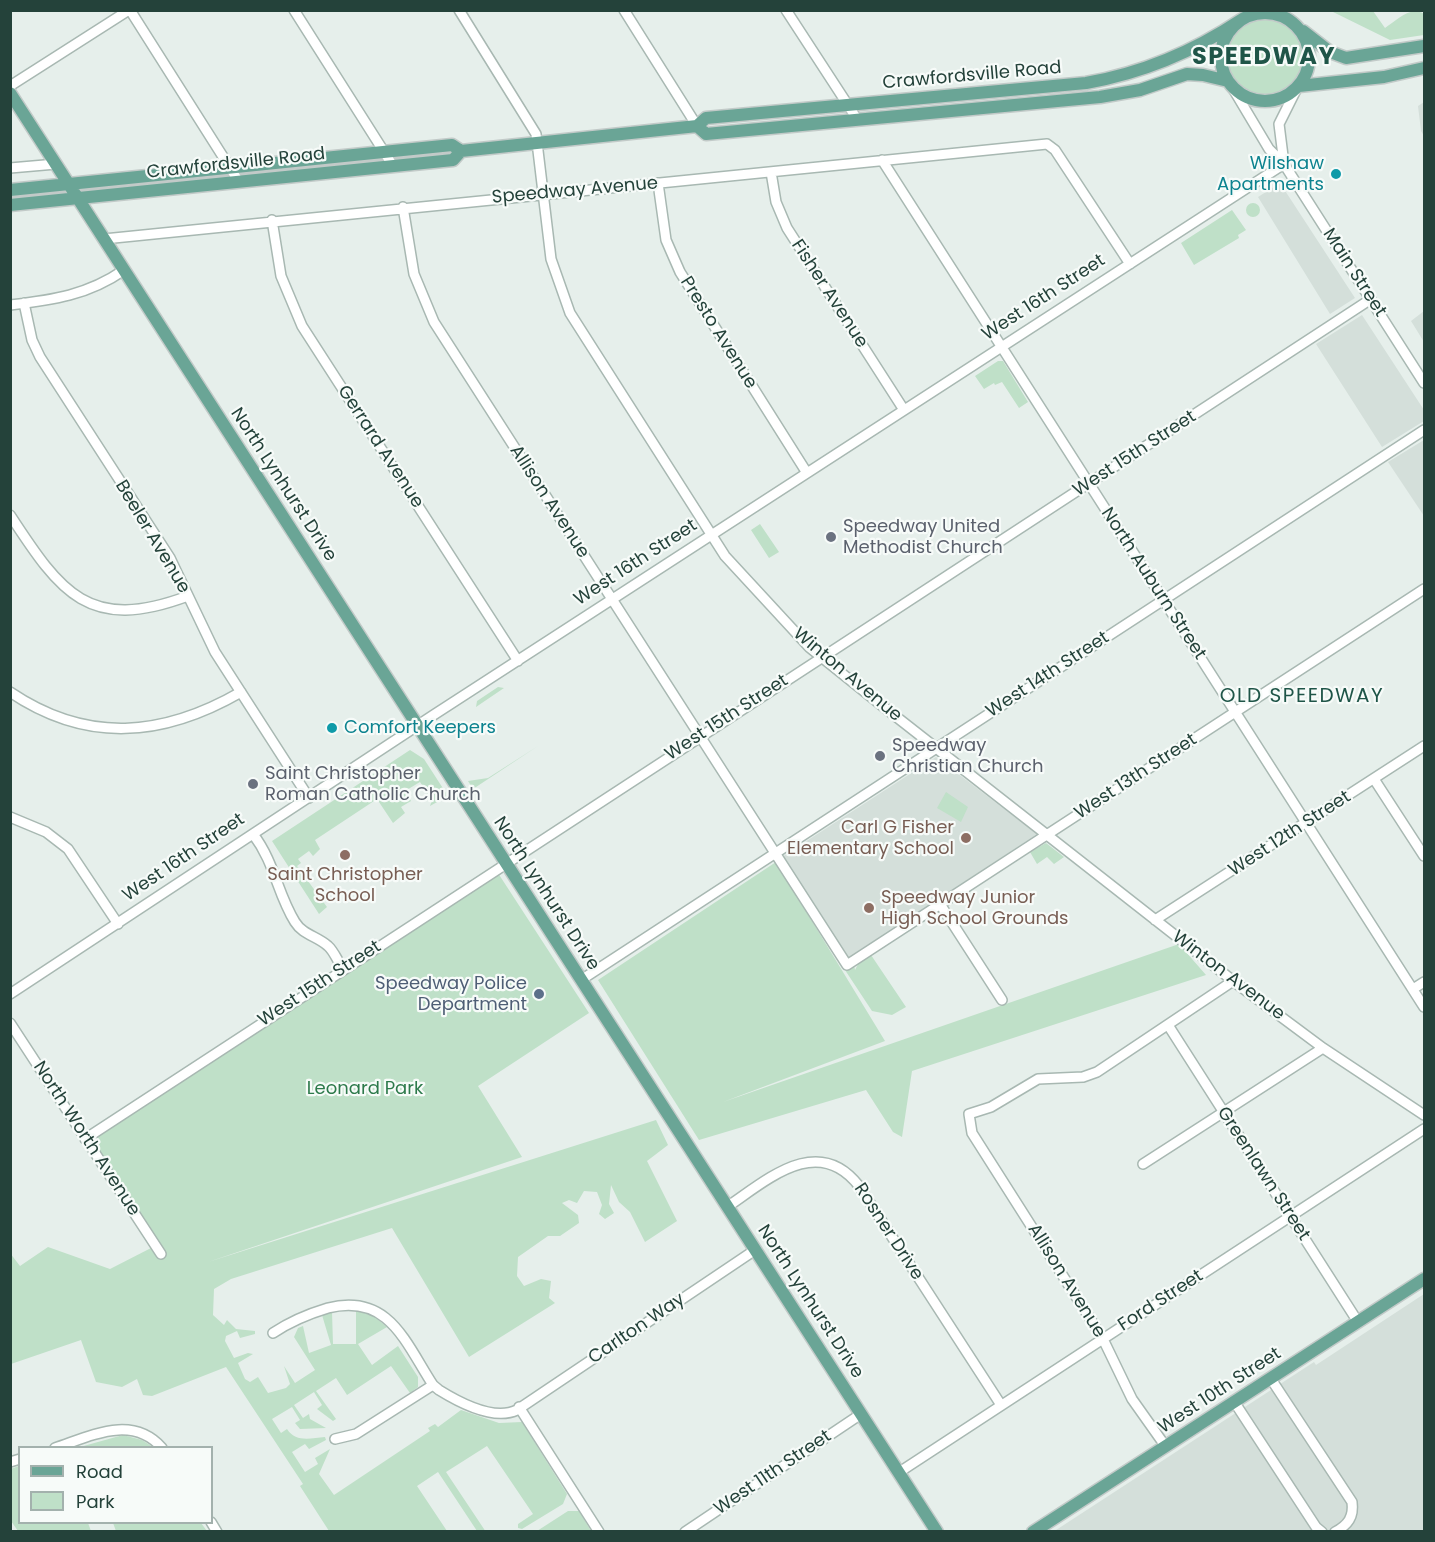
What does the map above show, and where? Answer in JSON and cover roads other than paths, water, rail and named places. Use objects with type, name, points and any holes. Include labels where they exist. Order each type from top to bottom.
[{"type":"main road","points":[[1294,23],[1302,33],[1309,51],[1308,69],[1298,87],[1286,96],[1268,101],[1250,98],[1230,84],[1222,68],[1222,50],[1228,33],[1241,20],[1252,15],[1271,13],[1294,23],[1330,52],[1346,58],[1425,46]]},
{"type":"main road","name":"Crawfordsville Road","points":[[10,190],[452,145],[461,151],[697,126],[706,118],[1070,85],[1116,77],[1176,57],[1241,20]]},
{"type":"main road","points":[[1298,87],[1384,77],[1425,68]]},
{"type":"main road","name":"Crawfordsville Road","points":[[697,126],[706,134],[1107,96],[1140,90],[1192,74],[1230,84]]},
{"type":"main road","name":"North Lynhurst Drive","points":[[10,93],[937,1532]]},
{"type":"main road","name":"Crawfordsville Road","points":[[10,205],[453,160],[461,151]]},
{"type":"main road","name":"West 10th Street","points":[[1033,1532],[1425,1279]]},
{"type":"street","points":[[10,86],[129,10],[239,182]]},
{"type":"street","points":[[294,10],[393,166]]},
{"type":"street","points":[[459,10],[526,114],[539,143]]},
{"type":"street","points":[[624,10],[697,126]]},
{"type":"street","points":[[786,10],[857,119]]},
{"type":"street","name":"Main Street","points":[[1230,84],[1269,149],[1284,164],[1425,383]]},
{"type":"street","name":"Main Street","points":[[1284,164],[1279,124],[1298,87]]},
{"type":"street","name":"Winton Avenue","points":[[539,143],[553,266],[570,313],[725,556],[809,646],[936,748],[1233,981],[1323,1048],[1425,1115]]},
{"type":"street","name":"Speedway Avenue","points":[[104,239],[272,220],[1047,144],[1055,150],[1130,264]]},
{"type":"street","name":"North Auburn Street","points":[[882,160],[1425,1007]]},
{"type":"street","points":[[10,168],[56,164]]},
{"type":"street","name":"West 16th Street","points":[[10,994],[417,726],[1284,164]]},
{"type":"street","name":"Fisher Avenue","points":[[771,172],[776,202],[787,228],[904,410]]},
{"type":"street","name":"Presto Avenue","points":[[658,183],[663,225],[680,272],[807,473]]},
{"type":"street","name":"Allison Avenue","points":[[403,207],[414,274],[430,315],[848,965]]},
{"type":"street","name":"Gerrard Avenue","points":[[272,220],[281,276],[302,326],[518,661]]},
{"type":"street","points":[[10,304],[75,296],[97,287],[124,270]]},
{"type":"street","name":"West 15th Street","points":[[85,1139],[700,735],[1371,299]]},
{"type":"street","name":"Beeler Avenue","points":[[24,303],[37,352],[168,555],[210,642],[309,798]]},
{"type":"street","name":"West 14th Street","points":[[581,980],[1425,430]]},
{"type":"street","points":[[10,515],[48,572],[66,589],[86,601],[104,607],[135,610],[159,606],[188,596]]},
{"type":"street","name":"West 13th Street","points":[[848,965],[1425,589]]},
{"type":"street","points":[[10,692],[34,706],[66,719],[100,727],[127,728],[181,721],[204,712],[241,692]]},
{"type":"street","name":"West 12th Street","points":[[1155,920],[1425,746]]},
{"type":"street","points":[[1374,779],[1425,856]]},
{"type":"street","points":[[10,817],[46,832],[65,846],[78,861],[118,924]]},
{"type":"street","points":[[253,834],[274,868],[286,905],[295,922],[300,929],[328,945],[343,969]]},
{"type":"street","points":[[940,904],[1002,1000]]},
{"type":"street","points":[[1168,1025],[1233,981]]},
{"type":"street","points":[[1413,989],[1425,981]]},
{"type":"street","name":"North Worth Avenue","points":[[10,1023],[161,1254]]},
{"type":"street","name":"Allison Avenue","points":[[1166,1447],[1129,1394],[1103,1339],[972,1133],[969,1114],[991,1107],[1038,1079],[1093,1074],[1168,1025]]},
{"type":"street","name":"Greenlawn Street","points":[[1168,1025],[1358,1322]]},
{"type":"street","points":[[1143,1164],[1323,1048]]},
{"type":"street","name":"Ford Street","points":[[898,1473],[1425,1129]]},
{"type":"street","name":"Rosner Drive","points":[[727,1207],[793,1165],[820,1162],[845,1172],[859,1186],[1001,1406]]},
{"type":"street","name":"Carlton Way","points":[[519,1407],[755,1250]]},
{"type":"street","points":[[273,1333],[306,1314],[347,1304],[366,1305],[386,1317],[433,1385],[450,1396],[493,1414],[507,1414],[519,1407],[599,1532]]},
{"type":"street","points":[[1271,1379],[1352,1502],[1353,1514],[1347,1525],[1335,1532]]},
{"type":"street","points":[[335,1439],[356,1434],[433,1385]]},
{"type":"street","points":[[1235,1403],[1316,1527],[1322,1532]]},
{"type":"street","name":"West 11th Street","points":[[685,1532],[861,1414]]},
{"type":"street","points":[[62,1446],[117,1429],[144,1434],[159,1446]]},
{"type":"place","name":"Wilshaw Apartments","points":[[1336,174]]},
{"type":"place","name":"Speedway United Methodist Church","points":[[831,537]]},
{"type":"place","name":"Comfort Keepers","points":[[332,728]]},
{"type":"place","name":"Speedway Christian Church","points":[[880,756]]},
{"type":"place","name":"Saint Christopher Roman Catholic Church","points":[[253,784]]},
{"type":"place","name":"Carl G Fisher Elementary School","points":[[966,838]]},
{"type":"place","name":"Saint Christopher School","points":[[345,855]]},
{"type":"place","name":"Speedway Junior High School Grounds","points":[[869,908]]},
{"type":"place","name":"Speedway Police Department","points":[[539,994]]},
{"type":"district","name":"SPEEDWAY","points":[[1264,58]]},
{"type":"district","name":"OLD SPEEDWAY","points":[[1302,697]]},
{"type":"park label","name":"Leonard Park","points":[[365,1089]]}]
